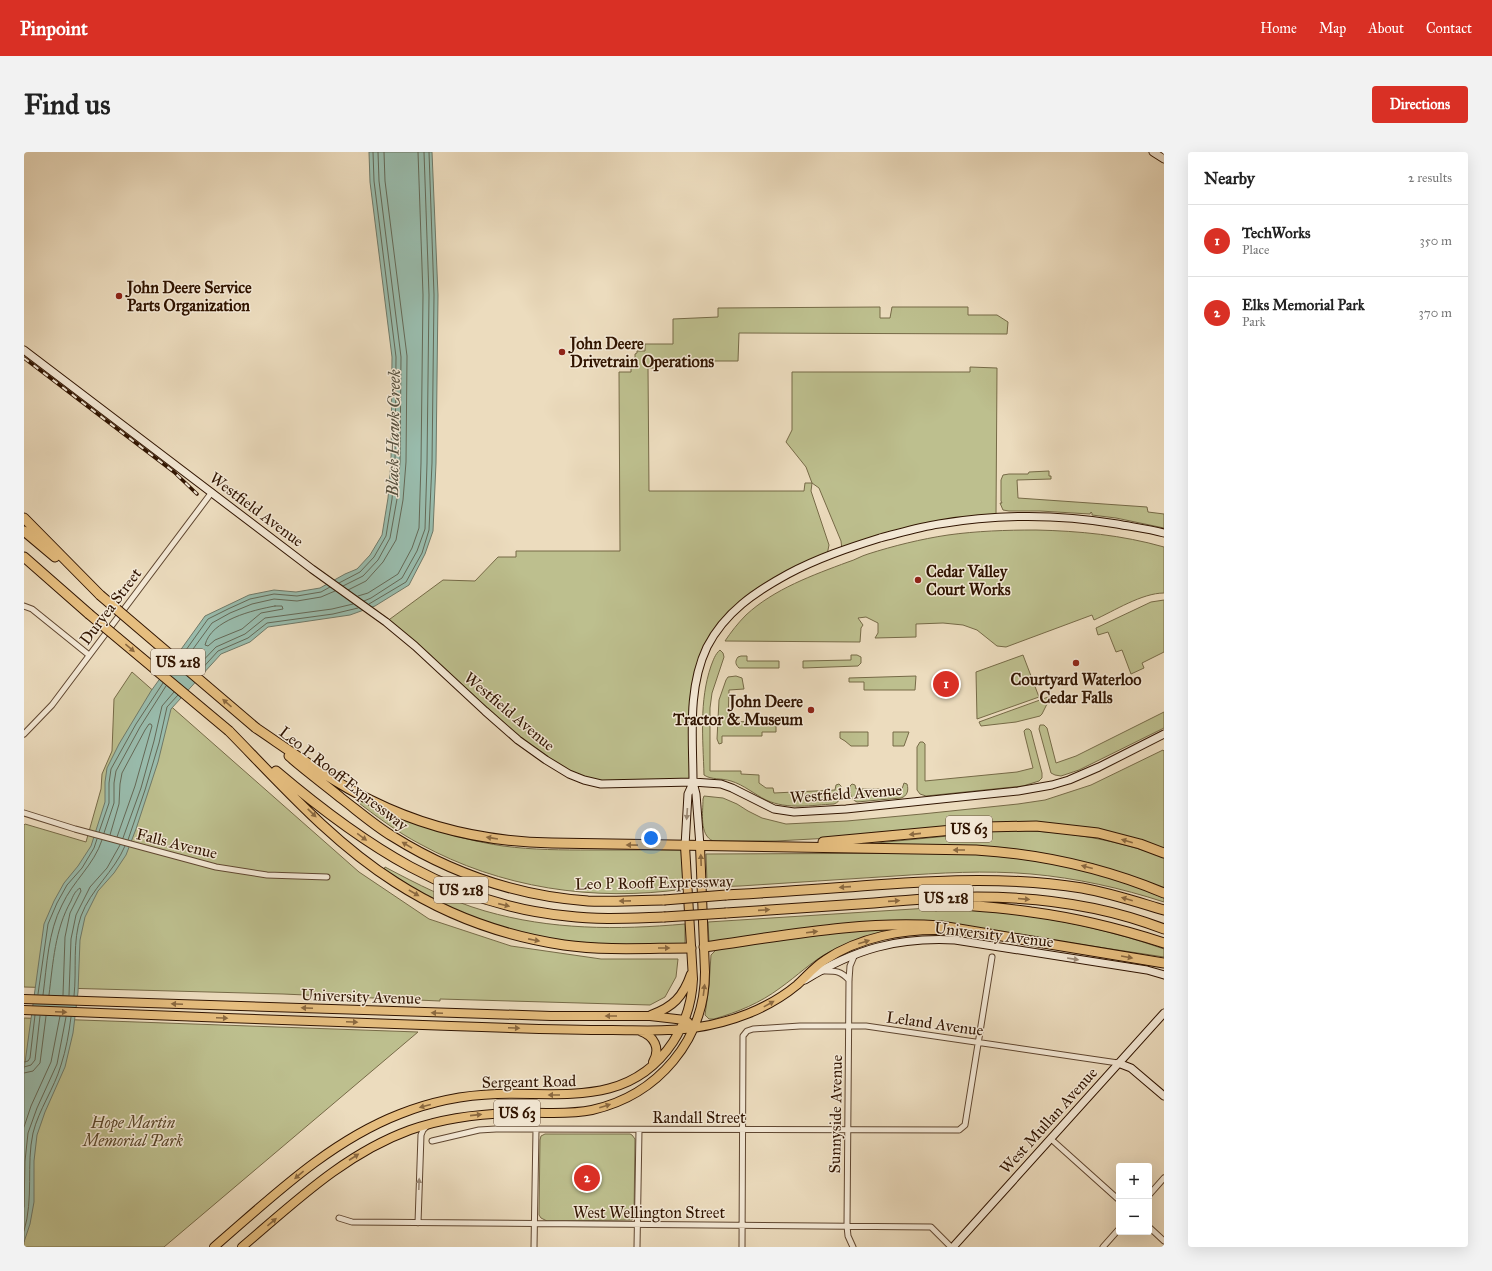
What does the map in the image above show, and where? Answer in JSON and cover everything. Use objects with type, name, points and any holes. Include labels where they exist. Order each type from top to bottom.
[{"type":"highway","points":[[24,518],[100,595]]},
{"type":"highway","name":"Leo P Rooff Expressway","points":[[24,531],[256,728],[300,761],[372,823],[391,836],[433,859],[480,879],[525,892],[568,899],[597,901],[664,900],[948,880],[1005,880],[1083,888],[1164,910]]},
{"type":"highway","name":"US 218","points":[[24,557],[89,614],[229,731],[285,783]]},
{"type":"highway","points":[[24,562],[80,605]]},
{"type":"highway","points":[[300,761],[348,789],[386,808],[430,824],[468,834],[531,843],[685,846]]},
{"type":"highway","points":[[285,783],[330,831],[366,861],[394,881],[433,904],[474,923],[528,938],[565,945],[608,949],[691,948]]},
{"type":"highway","name":"Leo P Rooff Expressway","points":[[285,783],[383,852],[426,875],[498,904],[566,916],[614,919],[664,917],[976,897],[1056,902],[1109,912],[1136,919],[1164,929]]},
{"type":"highway","name":"US 63","points":[[685,846],[771,846],[985,827],[1029,826],[1054,827],[1098,833],[1133,842],[1164,853]]},
{"type":"highway","points":[[771,846],[976,850],[1004,852],[1058,860],[1082,866],[1113,874],[1164,893]]},
{"type":"highway","points":[[912,900],[992,907],[1068,918],[1132,933],[1164,943]]},
{"type":"highway","points":[[704,946],[871,925],[894,924],[941,926],[1164,963]]},
{"type":"main road","name":"Sergeant Road","points":[[214,1247],[330,1151],[364,1130],[400,1114],[441,1102],[472,1096],[496,1094],[571,1095],[602,1091],[627,1082],[650,1068],[668,1049],[681,1029],[691,999],[692,970],[685,846]]},
{"type":"main road","name":"Sergeant Road","points":[[242,1247],[322,1180],[346,1162],[374,1145],[431,1123],[474,1115],[495,1113],[571,1113],[592,1110],[619,1101],[641,1089],[659,1076],[674,1061],[695,1028],[701,1010],[704,990],[704,946],[700,846]]},
{"type":"main road","points":[[797,985],[814,968],[826,959],[853,945],[880,937],[927,930],[992,934]]},
{"type":"main road","points":[[691,948],[704,946]]},
{"type":"main road","points":[[650,1016],[664,1010],[677,1000],[688,984],[692,970]]},
{"type":"main road","name":"University Avenue","points":[[24,1010],[99,1014],[551,1029],[681,1029],[695,1028],[723,1022],[748,1014],[771,1002],[797,985]]},
{"type":"main road","name":"University Avenue","points":[[24,999],[551,1016],[650,1016],[685,1020]]},
{"type":"main road","points":[[685,1020],[695,1028]]},
{"type":"main road","points":[[637,1030],[649,1035],[656,1044],[657,1054],[650,1068]]},
{"type":"street","points":[[1153,152],[1164,159]]},
{"type":"street","name":"Westfield Avenue","points":[[24,350],[312,569],[386,622],[416,646],[485,712],[518,740],[569,774],[584,780],[601,784],[693,782],[721,784],[732,788],[774,810],[846,809],[1018,791],[1052,785],[1099,768],[1164,734]]},
{"type":"street","name":"Duryea Street","points":[[24,734],[52,704],[212,492]]},
{"type":"street","points":[[700,846],[696,794],[693,782],[693,699],[695,682],[707,648],[722,624],[753,594],[827,555],[925,527],[967,520],[1038,516],[1070,518],[1164,533]]},
{"type":"street","points":[[24,606],[32,609],[89,655]]},
{"type":"street","points":[[685,846],[688,794],[693,782]]},
{"type":"street","name":"Falls Avenue","points":[[24,813],[75,829],[216,866],[267,875],[327,877]]},
{"type":"street","name":"University Avenue","points":[[797,985],[819,971],[869,949],[898,942],[926,939],[955,940],[1132,968],[1164,975]]},
{"type":"street","name":"Sunnyside Avenue","points":[[853,1247],[848,1236],[847,1226],[847,1130],[849,980],[850,966],[855,954]]},
{"type":"street","points":[[978,1043],[992,957]]},
{"type":"street","points":[[819,971],[839,971],[849,980]]},
{"type":"street","name":"West Mullan Avenue","points":[[952,1247],[1164,1013]]},
{"type":"street","name":"Leland Avenue","points":[[743,1130],[744,1036],[747,1031],[753,1029],[800,1026],[866,1026],[1118,1063]]},
{"type":"street","name":"Randall Street","points":[[432,1141],[479,1130],[496,1129],[959,1130],[965,1126],[978,1043]]},
{"type":"street","points":[[1118,1063],[1131,1068],[1164,1096]]},
{"type":"street","points":[[418,1223],[421,1134],[423,1130],[431,1123]]},
{"type":"street","points":[[534,1247],[536,1130]]},
{"type":"street","points":[[637,1247],[639,1130]]},
{"type":"street","points":[[742,1247],[743,1130]]},
{"type":"street","points":[[1051,1139],[1118,1199]]},
{"type":"street","points":[[1152,1192],[1164,1178]]},
{"type":"street","name":"West Wellington Street","points":[[339,1218],[352,1222],[932,1227],[952,1247]]},
{"type":"street","points":[[1152,1230],[1164,1241]]},
{"type":"street","points":[[1103,1247],[1116,1232]]},
{"type":"green space","points":[[880,307],[880,318],[890,318],[892,307],[968,307],[968,315],[997,315],[1008,322],[1007,334],[739,333],[738,361],[655,361],[655,368],[648,368],[649,491],[804,491],[805,483],[812,483],[811,491],[829,545],[827,555],[768,585],[716,633],[695,682],[693,782],[601,784],[584,780],[546,760],[386,622],[443,580],[475,581],[498,557],[516,557],[516,551],[620,551],[619,372],[631,372],[631,359],[635,360],[635,354],[637,351],[645,351],[645,344],[673,344],[673,319],[718,317],[718,308]]},
{"type":"green space","points":[[970,367],[997,368],[996,518],[938,524],[842,550],[841,541],[819,488],[812,483],[806,467],[786,442],[792,430],[792,372],[970,372]]},
{"type":"green space","points":[[1049,471],[1049,476],[1051,476],[1051,479],[1017,480],[1018,498],[1147,507],[1148,512],[1164,514],[1164,528],[1116,518],[1092,515],[1091,512],[1090,514],[1003,510],[1000,503],[1002,503],[1001,480],[1003,475]]},
{"type":"green space","points":[[1036,530],[1100,534],[1132,539],[1164,547],[1164,593],[1137,599],[1094,620],[1092,615],[1006,647],[997,646],[977,630],[963,625],[943,623],[916,624],[916,637],[875,638],[878,633],[878,623],[866,617],[858,618],[863,625],[861,628],[860,642],[725,641],[746,615],[781,590],[821,572],[865,555],[907,543],[948,535],[992,531]]},
{"type":"green space","points":[[1164,600],[1164,652],[1142,663],[1144,668],[1131,674],[1122,650],[1116,652],[1108,632],[1098,635],[1096,628],[1151,602]]},
{"type":"green space","points":[[720,650],[724,657],[712,693],[710,708],[710,771],[741,771],[741,774],[759,775],[759,783],[766,788],[773,788],[774,793],[835,790],[836,785],[839,784],[841,786],[841,794],[837,803],[809,806],[783,805],[766,800],[736,783],[728,780],[710,778],[704,775],[703,706],[707,679],[715,656]]},
{"type":"green space","points":[[851,655],[861,657],[861,663],[858,666],[803,668],[803,661],[851,660]]},
{"type":"green space","points":[[1023,655],[1039,697],[977,719],[976,672]]},
{"type":"green space","points":[[747,656],[747,661],[779,661],[779,668],[739,668],[736,661],[738,657]]},
{"type":"green space","points":[[132,672],[359,872],[429,919],[511,946],[601,959],[678,959],[676,977],[665,997],[650,1005],[440,999],[440,1001],[283,994],[24,987],[24,825],[25,824],[86,842],[101,789],[102,774],[112,751],[114,699]]},
{"type":"green space","points":[[736,676],[742,678],[744,689],[729,690],[728,722],[776,721],[776,732],[762,732],[762,736],[722,736],[722,743],[719,744],[717,739],[719,700],[728,677]]},
{"type":"green space","points":[[916,676],[915,690],[864,690],[864,682],[849,682],[849,678]]},
{"type":"green space","points":[[1051,696],[1040,716],[1016,722],[981,726],[979,722]]},
{"type":"green space","points":[[1164,712],[1164,728],[1079,770],[1061,776],[1051,773],[1039,729],[1040,725],[1044,725],[1047,728],[1056,763],[1076,756]]},
{"type":"green space","points":[[1026,729],[1031,731],[1042,773],[1042,778],[1039,781],[1023,786],[926,796],[920,794],[917,790],[917,747],[920,742],[925,744],[925,781],[1017,772],[1033,768],[1024,731]]},
{"type":"green space","points":[[840,732],[868,732],[868,746],[851,746],[840,738]]},
{"type":"green space","points":[[893,732],[909,732],[904,746],[893,746]]},
{"type":"green space","points":[[1163,750],[1164,848],[1066,825],[776,841],[713,841],[706,834],[703,823],[702,816],[704,796],[723,798],[762,818],[786,824],[847,821],[1045,800],[1091,785]]},
{"type":"green space","points":[[904,783],[907,784],[908,791],[905,796],[901,798],[857,802],[853,799],[850,793],[850,786],[852,784],[855,785],[856,789],[902,789]]},
{"type":"green space","points":[[356,798],[391,814],[428,828],[484,843],[503,846],[559,850],[680,850],[682,851],[684,889],[650,893],[616,894],[548,888],[515,881],[482,871],[451,859],[420,844],[379,818],[355,800]]},
{"type":"green space","points":[[999,831],[1062,833],[1083,836],[1144,850],[1164,857],[1164,889],[1093,864],[1035,852],[1005,848],[856,845]]},
{"type":"green space","points":[[959,853],[1021,859],[1083,870],[1144,890],[1164,898],[1164,902],[1131,892],[1082,881],[1014,873],[946,873],[710,887],[708,886],[707,882],[706,854]]},
{"type":"green space","points":[[385,867],[421,886],[472,907],[535,922],[609,928],[685,924],[685,944],[618,946],[555,940],[525,934],[465,914],[437,901],[384,869]]},
{"type":"green space","points":[[929,908],[936,911],[948,908],[1044,918],[1092,928],[1164,949],[1164,957],[933,922],[709,942],[708,922]]},
{"type":"green space","points":[[907,927],[857,940],[838,947],[816,960],[765,998],[732,1013],[714,1019],[709,1019],[705,1015],[711,955],[716,950],[731,946],[853,930]]},
{"type":"green space","name":"Hope Martin Memorial Park","points":[[24,1018],[418,1032],[164,1247],[24,1247]]},
{"type":"green space","points":[[545,1134],[632,1135],[635,1139],[634,1216],[632,1220],[547,1221],[541,1218],[539,1215],[540,1140],[541,1136]]},
{"type":"water","name":"Black Hawk Creek","points":[[369,152],[432,152],[438,295],[436,463],[433,531],[425,554],[409,585],[375,606],[350,615],[268,627],[250,642],[221,654],[171,709],[158,762],[126,855],[114,873],[98,891],[85,917],[80,940],[78,992],[73,1033],[65,1067],[45,1112],[37,1135],[34,1161],[34,1202],[30,1224],[24,1242],[24,1070],[44,924],[64,883],[78,866],[91,846],[105,802],[107,768],[119,744],[151,691],[205,616],[249,595],[274,590],[296,592],[320,588],[357,569],[370,555],[382,535],[388,498],[391,462],[392,357],[370,182]]},
{"type":"railway","points":[[24,358],[174,472],[197,494]]},
{"type":"place","name":"John Deere Service Parts Organization","points":[[119,296]]},
{"type":"place","name":"John Deere Drivetrain Operations","points":[[562,352]]},
{"type":"place","name":"Cedar Valley Court Works","points":[[918,580]]},
{"type":"place","name":"Courtyard Waterloo Cedar Falls","points":[[1076,663]]},
{"type":"place","name":"TechWorks","points":[[946,684]]},
{"type":"place","name":"John Deere Tractor & Museum","points":[[811,710]]},
{"type":"place","name":"Elks Memorial Park","points":[[587,1178]]}]
